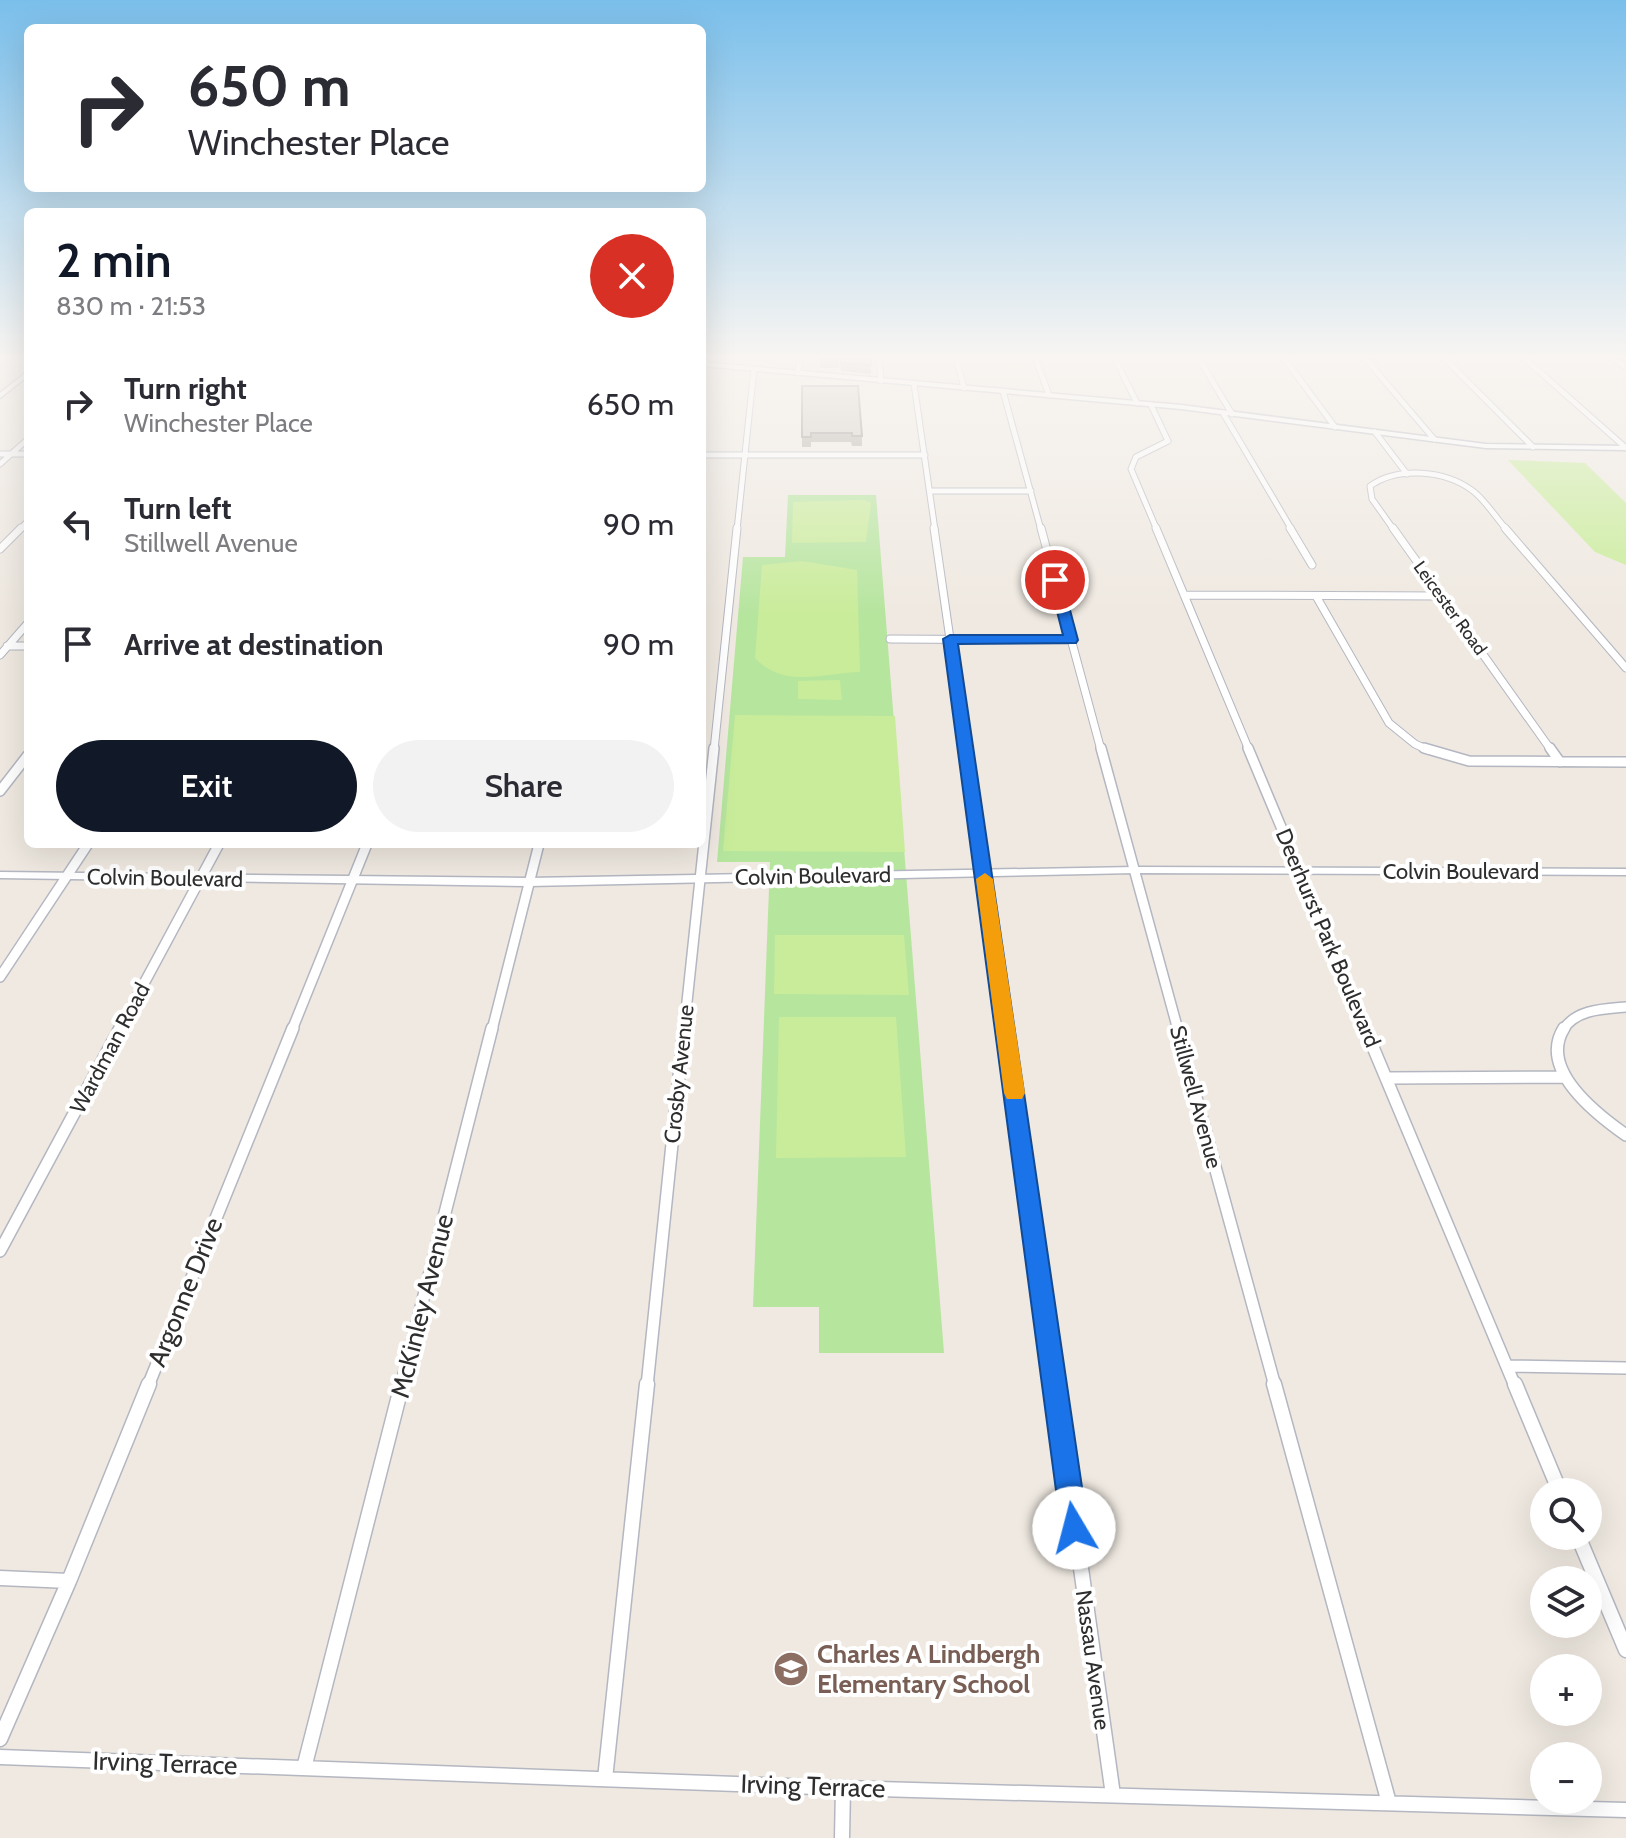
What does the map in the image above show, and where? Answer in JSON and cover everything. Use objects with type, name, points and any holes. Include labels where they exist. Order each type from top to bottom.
[{"type":"street","points":[[0,464],[24,443]]},
{"type":"street","name":"Crosby Avenue","points":[[706,822],[746,443]]},
{"type":"street","name":"Nassau Avenue","points":[[923,443],[1113,1795]]},
{"type":"street","name":"Stillwell Avenue","points":[[1017,443],[1389,1803]]},
{"type":"street","name":"Deerhurst Park Boulevard","points":[[1167,443],[1138,454],[1132,461],[1131,469],[1554,1478]]},
{"type":"street","points":[[1240,443],[1312,565]]},
{"type":"street","points":[[1383,443],[1407,474],[1448,480],[1482,498],[1626,668]]},
{"type":"street","points":[[1462,443],[1486,446],[1626,448]]},
{"type":"street","points":[[1529,443],[1533,447]]},
{"type":"street","points":[[0,454],[24,454]]},
{"type":"street","points":[[706,455],[925,455]]},
{"type":"street","name":"Leicester Road","points":[[1407,474],[1378,479],[1370,486],[1370,494],[1560,762]]},
{"type":"street","points":[[930,491],[1031,491]]},
{"type":"street","points":[[0,549],[24,525]]},
{"type":"street","points":[[1184,595],[1442,596]]},
{"type":"street","points":[[1316,596],[1389,723],[1404,737],[1440,755],[1469,761],[1626,762]]},
{"type":"street","points":[[0,655],[4,646],[24,627]]},
{"type":"street","points":[[890,639],[1071,640]]},
{"type":"street","points":[[0,791],[24,760]]},
{"type":"street","points":[[0,977],[85,848]]},
{"type":"street","name":"Wardman Road","points":[[0,1251],[217,848]]},
{"type":"street","name":"Argonne Drive","points":[[0,1739],[69,1581],[365,848]]},
{"type":"street","name":"McKinley Avenue","points":[[304,1768],[538,848]]},
{"type":"street","name":"Crosby Avenue","points":[[605,1779],[703,848]]},
{"type":"street","name":"Colvin Boulevard","points":[[0,875],[529,882],[1135,870],[1626,872]]},
{"type":"street","points":[[1626,1007],[1588,1011],[1568,1023],[1558,1042],[1564,1077],[1585,1104],[1626,1135]]},
{"type":"street","points":[[1386,1078],[1564,1077]]},
{"type":"street","points":[[1507,1366],[1626,1368]]},
{"type":"street","points":[[1584,1550],[1626,1650]]},
{"type":"street","points":[[0,1578],[69,1581]]},
{"type":"street","name":"Irving Terrace","points":[[0,1757],[843,1788],[1626,1810]]},
{"type":"street","points":[[842,1838],[843,1788]]},
{"type":"green space","points":[[1508,460],[1585,463],[1626,503],[1626,565],[1595,552]]},
{"type":"green space","points":[[788,495],[876,495],[944,1353],[819,1353],[819,1307],[753,1307],[770,862],[717,862],[743,557],[785,557]]},
{"type":"green space","points":[[864,500],[871,503],[866,542],[792,543],[793,502]]},
{"type":"green space","points":[[802,561],[857,570],[860,672],[791,676],[766,668],[755,658],[762,565]]},
{"type":"green space","points":[[840,680],[842,700],[798,699],[798,681]]},
{"type":"green space","points":[[735,715],[895,716],[905,852],[723,851]]},
{"type":"green space","points":[[775,935],[904,935],[909,995],[774,994]]},
{"type":"green space","points":[[779,1017],[896,1017],[906,1157],[776,1158]]},
{"type":"slow traffic","points":[[985,879],[1014,1093]]},
{"type":"place","name":"Charles A Lindbergh Elementary School","points":[[791,1669]]},
{"type":"route","points":[[1055,580],[1071,640],[950,639],[1074,1528]]}]
